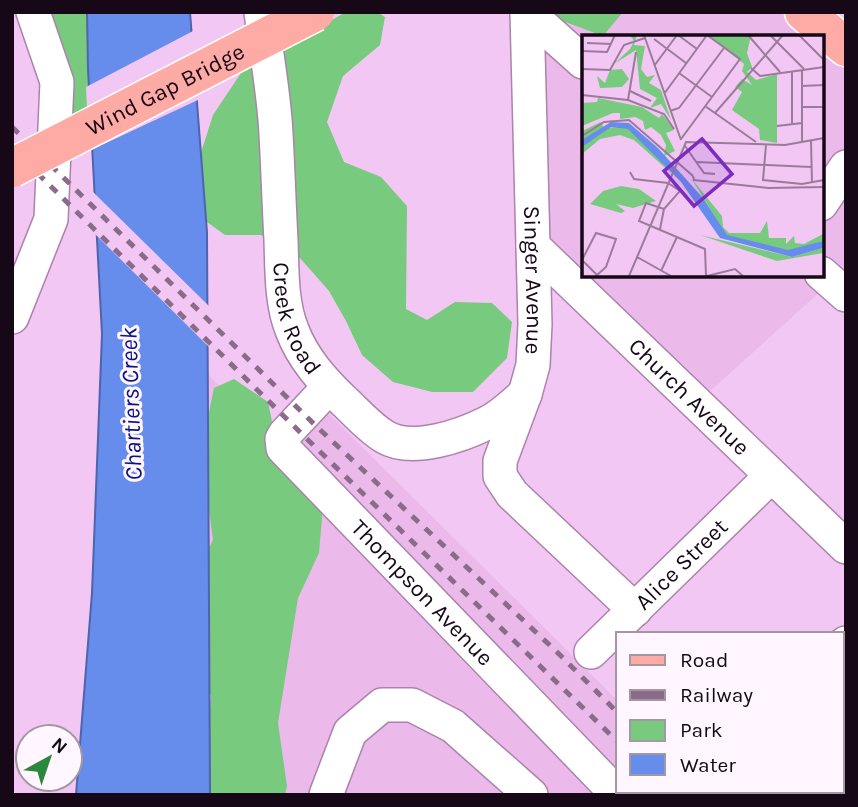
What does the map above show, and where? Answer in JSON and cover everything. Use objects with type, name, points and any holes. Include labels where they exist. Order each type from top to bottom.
[{"type":"main road","name":"Wind Gap Bridge","points":[[12,168],[316,12]]},
{"type":"main road","points":[[804,12],[846,47]]},
{"type":"street","points":[[12,317],[51,219],[57,82],[33,12]]},
{"type":"street","name":"Creek Road","points":[[261,12],[276,130],[285,304],[292,329],[308,361],[329,387],[371,426],[386,438],[402,444],[422,444],[488,423],[524,394]]},
{"type":"street","points":[[527,12],[582,61]]},
{"type":"street","name":"Singer Avenue","points":[[527,12],[535,324],[533,365],[500,461],[500,476],[512,494],[635,610]]},
{"type":"street","points":[[823,201],[846,167]]},
{"type":"street","name":"Church Avenue","points":[[533,246],[846,547]]},
{"type":"street","points":[[823,275],[846,295]]},
{"type":"street","name":"Thompson Avenue","points":[[329,387],[285,434],[282,439],[283,448],[616,793]]},
{"type":"street","name":"Alice Street","points":[[591,652],[771,476]]},
{"type":"street","points":[[326,795],[350,732],[382,705],[412,705],[453,726],[531,795]]},
{"type":"shaded area","points":[[527,12],[804,12],[846,47],[846,295],[831,282],[696,404],[533,246]]},
{"type":"shaded area","points":[[174,341],[283,449],[316,401],[616,699],[616,793],[713,795],[135,795]]},
{"type":"green space","points":[[24,12],[119,12],[121,119],[66,135]]},
{"type":"green space","points":[[346,12],[377,12],[385,17],[380,45],[343,76],[327,122],[344,162],[381,177],[407,206],[406,309],[427,320],[455,302],[492,303],[512,322],[507,358],[473,392],[432,392],[393,382],[362,355],[329,291],[300,258],[261,235],[225,235],[196,214],[189,190],[213,115],[243,70]]},
{"type":"green space","points":[[552,12],[623,12],[604,35],[560,20]]},
{"type":"green space","points":[[234,379],[268,402],[281,464],[323,506],[319,553],[298,598],[278,723],[287,786],[285,795],[203,795],[211,695],[188,675],[195,574],[213,540],[206,487],[208,417],[214,388]]},
{"type":"water","name":"Chartiers Creek","points":[[87,12],[190,12],[207,232],[210,795],[76,795],[84,793],[84,723],[82,723],[92,593],[102,334]]},
{"type":"pier","points":[[195,30],[200,99],[89,151],[86,87]]},
{"type":"pier","points":[[91,190],[211,308],[211,349],[93,232]]},
{"type":"railway","points":[[12,127],[315,425],[556,651],[616,711]]},
{"type":"railway","points":[[12,148],[616,740]]}]
